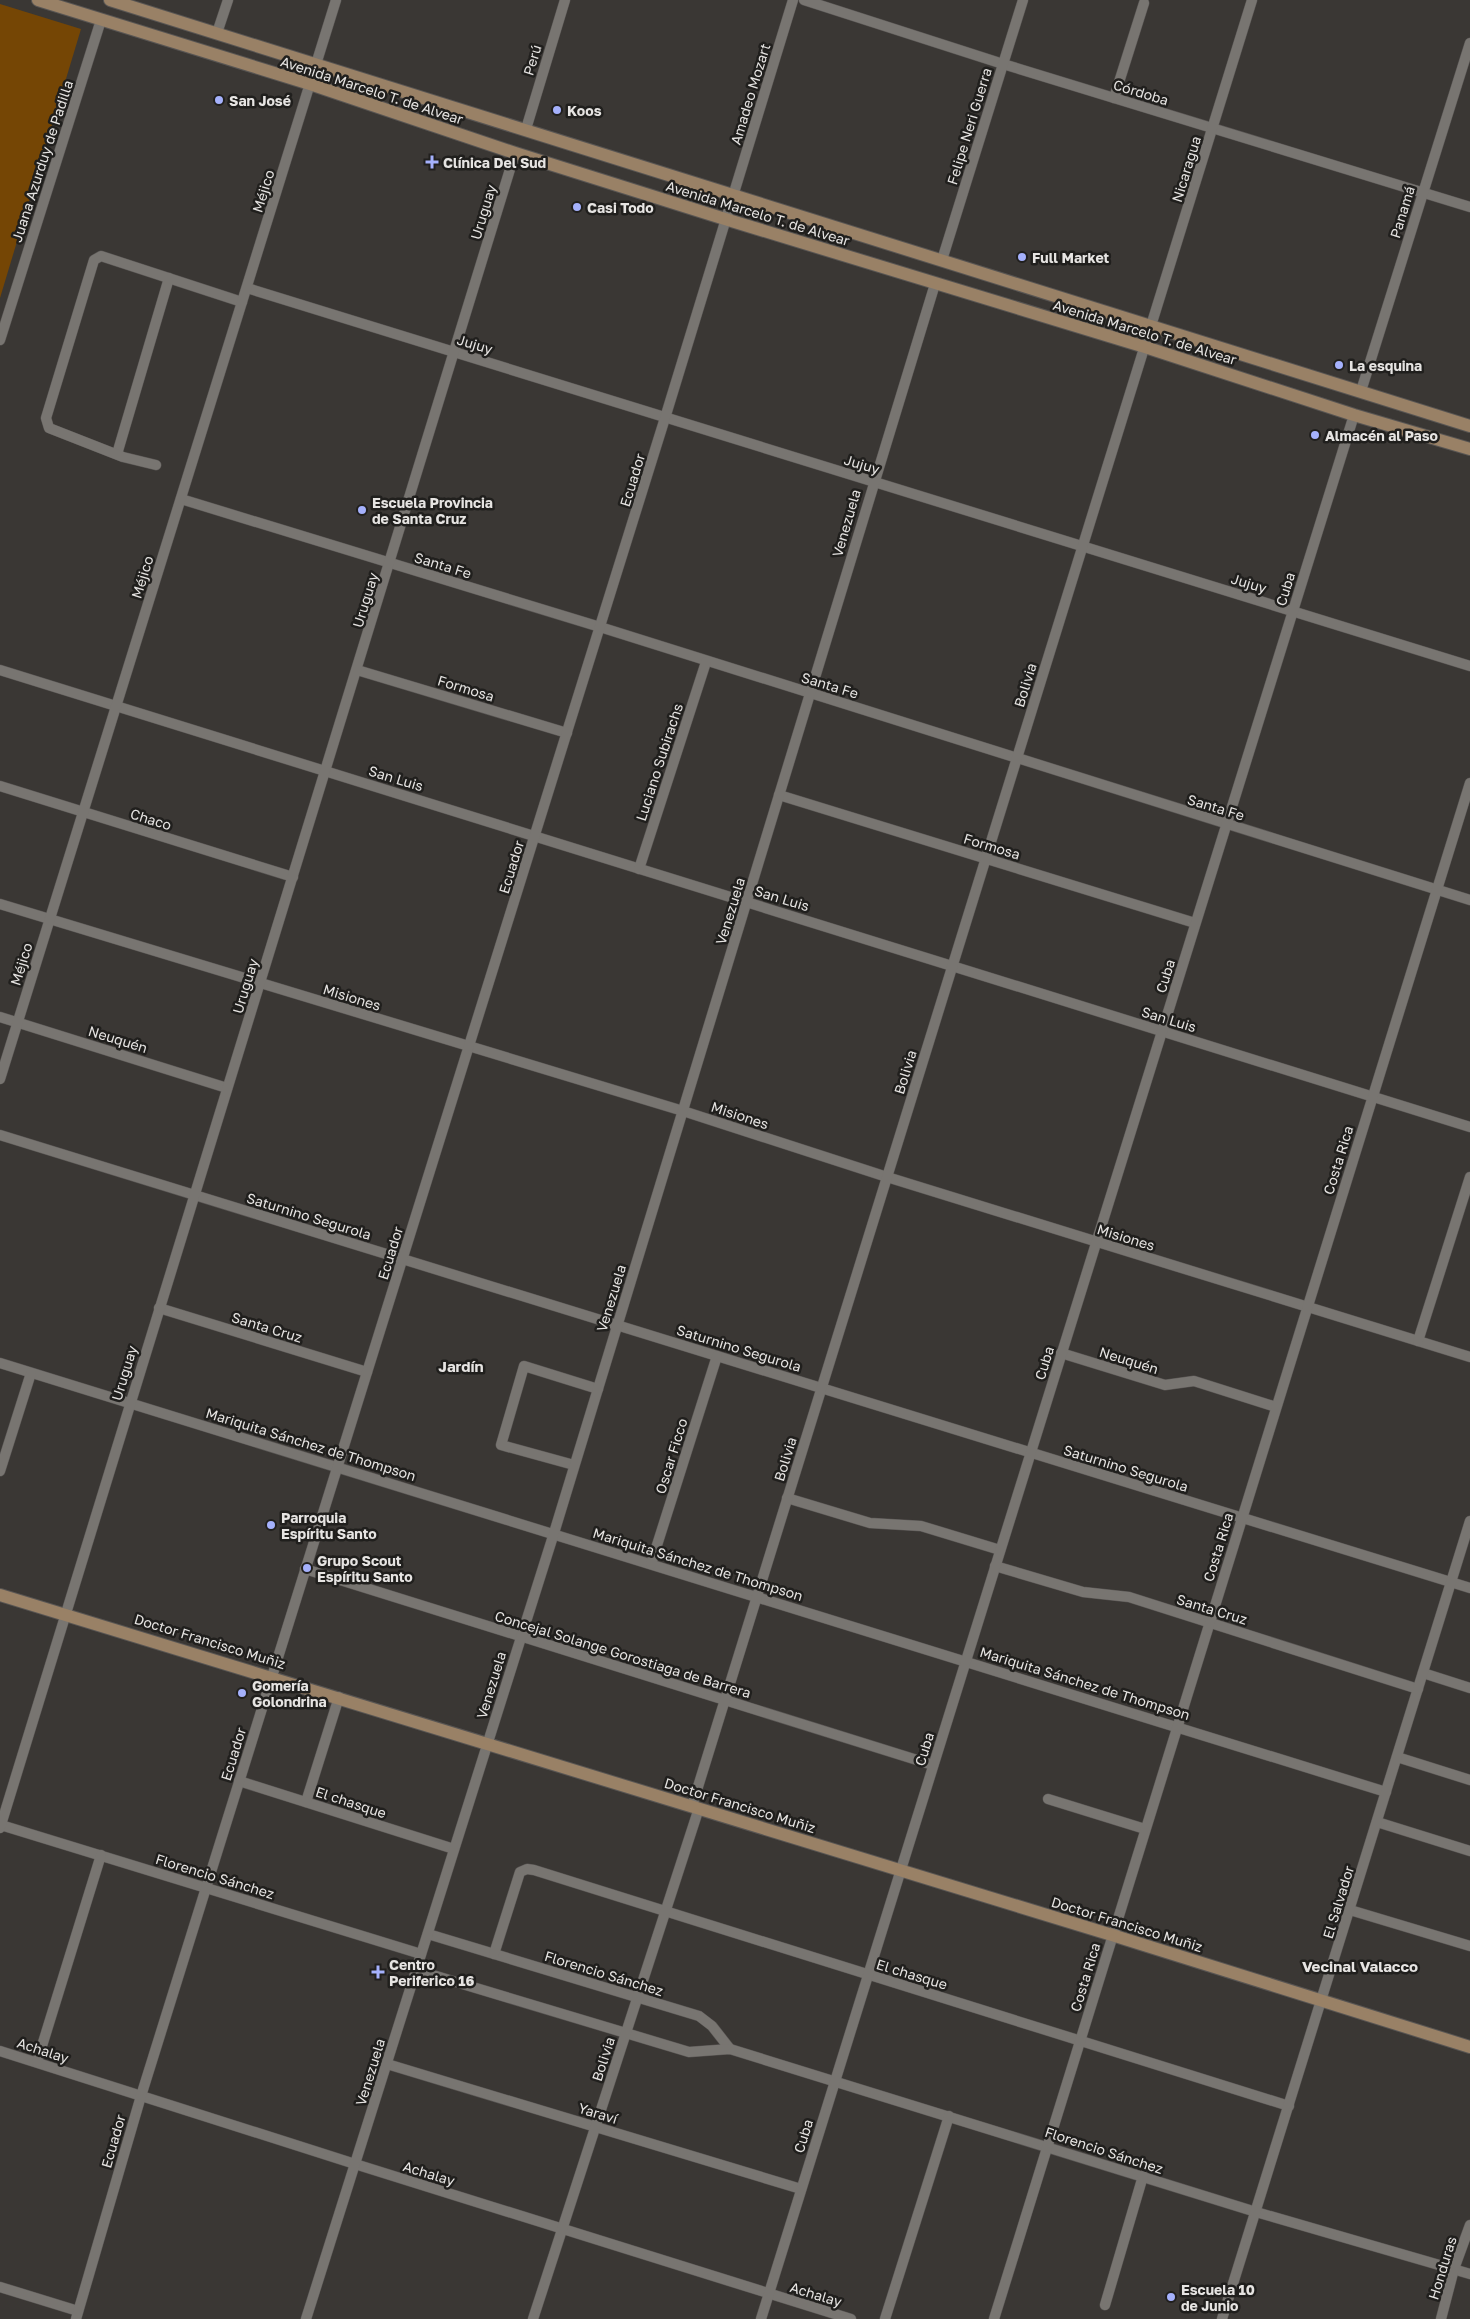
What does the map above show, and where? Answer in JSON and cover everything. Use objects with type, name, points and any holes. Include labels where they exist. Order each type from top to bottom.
[{"type":"main road","name":"Avenida Marcelo T. de Alvear","points":[[38,0],[310,84],[515,153],[725,219],[934,284],[1145,346],[1354,415],[1470,449]]},
{"type":"main road","name":"Avenida Marcelo T. de Alvear","points":[[110,0],[526,129],[732,196],[1361,390],[1470,426]]},
{"type":"main road","name":"Doctor Francisco Muñiz","points":[[0,1595],[272,1676],[1470,2047]]},
{"type":"street","points":[[217,33],[228,0]]},
{"type":"street","name":"Méjico","points":[[0,1079],[336,0]]},
{"type":"street","name":"Perú","points":[[526,129],[565,0]]},
{"type":"street","name":"Amadeo Mozart","points":[[732,196],[793,0]]},
{"type":"street","name":"Córdoba","points":[[804,0],[1003,64],[1470,207]]},
{"type":"street","name":"Felipe Neri Guerra","points":[[942,260],[1023,0]]},
{"type":"street","name":"Nicaragua","points":[[1145,346],[1252,0]]},
{"type":"street","points":[[1114,98],[1144,3]]},
{"type":"street","name":"Juana Azurduy de Padilla","points":[[0,340],[101,20]]},
{"type":"street","name":"Panamá","points":[[1361,390],[1470,43]]},
{"type":"street","name":"Uruguay","points":[[0,1826],[67,1614],[129,1403],[391,564],[515,153]]},
{"type":"street","name":"Ecuador","points":[[77,2315],[141,2096],[666,418],[732,196]]},
{"type":"street","points":[[156,466],[117,454],[49,428],[46,418],[94,260],[101,256],[242,302]]},
{"type":"street","points":[[117,454],[169,278]]},
{"type":"street","name":"Venezuela","points":[[306,2319],[554,1534],[811,694],[873,481],[934,284]]},
{"type":"street","name":"Jujuy","points":[[246,288],[1470,666]]},
{"type":"street","name":"Bolivia","points":[[533,2319],[666,1911],[725,1700],[1145,346]]},
{"type":"street","name":"Cuba","points":[[761,2319],[1354,415]]},
{"type":"street","name":"Santa Fe","points":[[181,499],[1470,900]]},
{"type":"street","name":"Luciano Subirachs","points":[[639,869],[706,662]]},
{"type":"street","name":"San Luis","points":[[0,670],[1470,1127]]},
{"type":"street","name":"Formosa","points":[[357,670],[567,733]]},
{"type":"street","name":"Costa Rica","points":[[994,2319],[1470,783]]},
{"type":"street","name":"Chaco","points":[[0,786],[293,877]]},
{"type":"street","name":"Formosa","points":[[780,795],[1196,923]]},
{"type":"street","name":"Misiones","points":[[0,904],[683,1111],[887,1177],[1470,1357]]},
{"type":"street","name":"Neuquén","points":[[0,1017],[227,1088]]},
{"type":"street","name":"Saturnino Segurola","points":[[0,1135],[1470,1588]]},
{"type":"street","points":[[1418,1341],[1470,1177]]},
{"type":"street","name":"Santa Cruz","points":[[159,1308],[367,1372]]},
{"type":"street","name":"Neuquén","points":[[1062,1353],[1165,1385],[1194,1381],[1276,1406]]},
{"type":"street","name":"Oscar Ficco","points":[[651,1564],[717,1356]]},
{"type":"street","name":"Mariquita Sánchez de Thompson","points":[[0,1363],[338,1466],[1386,1792]]},
{"type":"street","points":[[574,1465],[501,1445],[524,1366],[598,1389]]},
{"type":"street","points":[[0,1471],[31,1373]]},
{"type":"street","points":[[787,1498],[870,1523],[921,1526],[1000,1550]]},
{"type":"street","name":"El Salvador","points":[[1222,2319],[1470,1521]]},
{"type":"street","name":"Santa Cruz","points":[[995,1566],[1083,1592],[1129,1597],[1418,1689]]},
{"type":"street","name":"Concejal Solange Gorostiaga de Barrera","points":[[306,1569],[933,1764]]},
{"type":"street","points":[[1423,1673],[1470,1688]]},
{"type":"street","points":[[306,1802],[339,1697]]},
{"type":"street","points":[[1397,1757],[1470,1780]]},
{"type":"street","name":"El chasque","points":[[239,1781],[454,1849]]},
{"type":"street","points":[[1048,1799],[1145,1830]]},
{"type":"street","points":[[1377,1822],[1470,1851]]},
{"type":"street","name":"Florencio Sánchez","points":[[0,1826],[421,1954]]},
{"type":"street","points":[[36,2062],[101,1856]]},
{"type":"street","name":"El chasque","points":[[494,1954],[520,1872],[527,1869],[1289,2106]]},
{"type":"street","points":[[1350,1910],[1470,1946]]},
{"type":"street","name":"Florencio Sánchez","points":[[428,1934],[699,2016],[712,2026],[730,2049]]},
{"type":"street","name":"Florencio Sánchez","points":[[416,1970],[689,2052],[730,2049],[1256,2212],[1470,2274]]},
{"type":"street","name":"Achalay","points":[[0,2051],[851,2319]]},
{"type":"street","name":"Yaraví","points":[[387,2064],[801,2189]]},
{"type":"street","points":[[884,2319],[949,2116]]},
{"type":"street","points":[[1105,2305],[1143,2176]]},
{"type":"street","name":"Honduras","points":[[1441,2319],[1454,2269],[1470,2224]]},
{"type":"street","points":[[0,2287],[77,2315]]},
{"type":"shaded area","points":[[0,4],[81,29],[0,298]]},
{"type":"place","name":"San José","points":[[219,100]]},
{"type":"place","name":"Koos","points":[[557,110]]},
{"type":"place","name":"Clínica Del Sud","points":[[432,162]]},
{"type":"place","name":"Casi Todo","points":[[577,207]]},
{"type":"place","name":"Full Market","points":[[1022,257]]},
{"type":"place","name":"La esquina","points":[[1339,365]]},
{"type":"place","name":"Almacén al Paso","points":[[1315,435]]},
{"type":"place","name":"Escuela Provincia de Santa Cruz","points":[[362,510]]},
{"type":"place","name":"Parroquia Espíritu Santo","points":[[271,1525]]},
{"type":"place","name":"Grupo Scout Espíritu Santo","points":[[307,1568]]},
{"type":"place","name":"Gomería Golondrina","points":[[242,1693]]},
{"type":"place","name":"Centro Periferico 16","points":[[378,1972]]},
{"type":"place","name":"Escuela 10 de Junio","points":[[1171,2297]]},
{"type":"district","name":"Jardín","points":[[461,1366]]},
{"type":"district","name":"Vecinal Valacco","points":[[1360,1966]]}]
